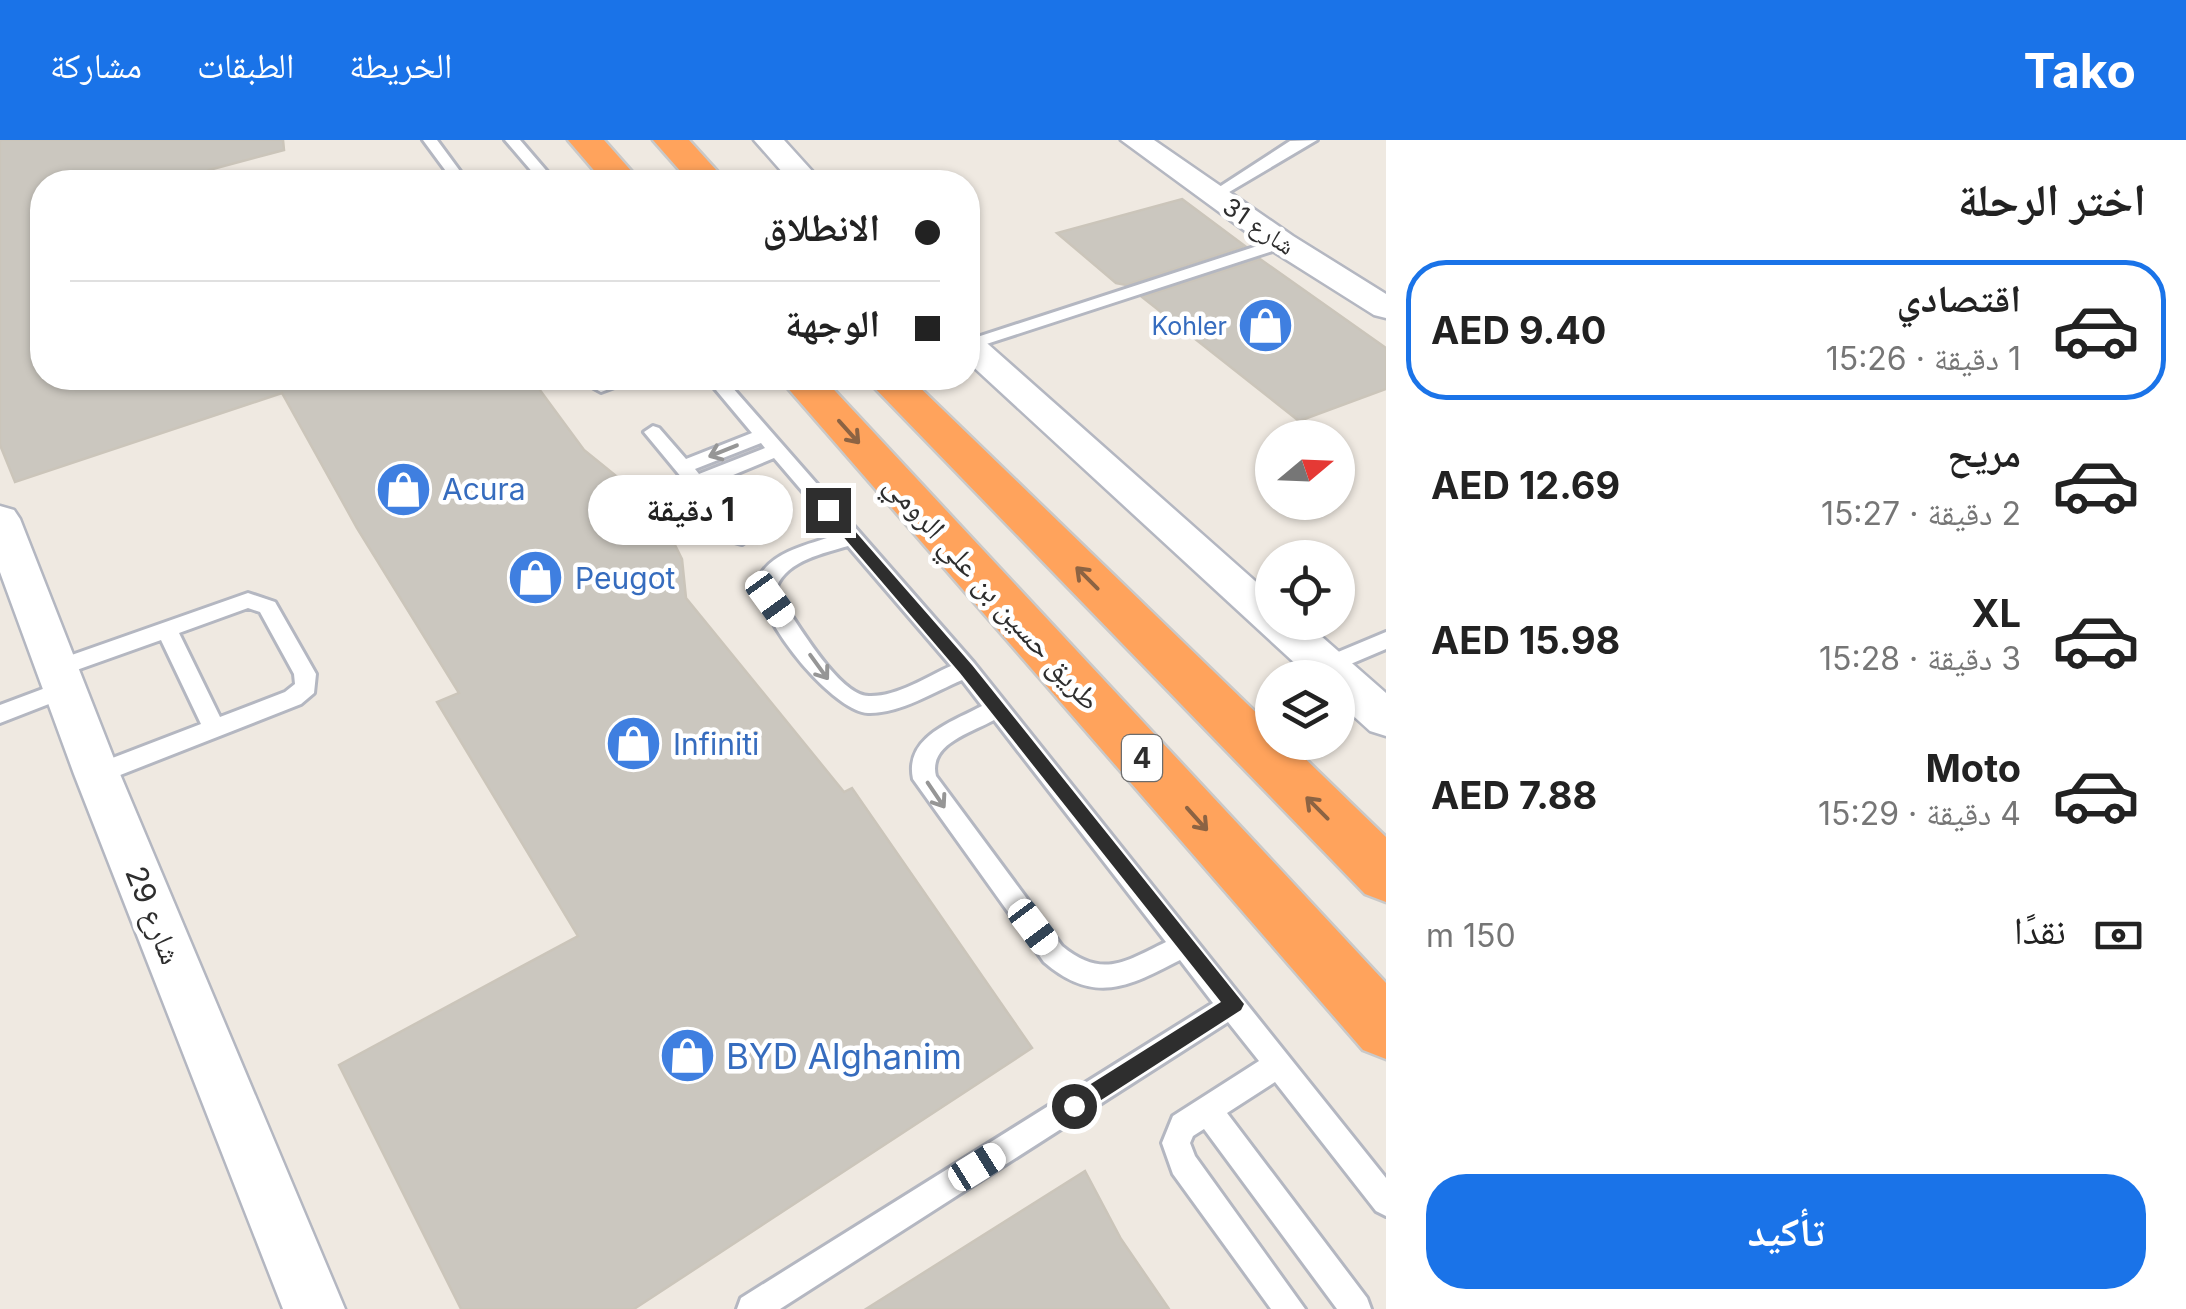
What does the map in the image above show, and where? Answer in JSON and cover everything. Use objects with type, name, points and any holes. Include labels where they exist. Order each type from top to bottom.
[{"type":"highway","points":[[584,140],[613,170]]},
{"type":"highway","points":[[670,140],[697,170]]},
{"type":"highway","name":"طريق حسين بن علي الرومي","points":[[811,390],[1386,1030]]},
{"type":"highway","points":[[898,390],[1386,876]]},
{"type":"street","points":[[768,140],[797,170]]},
{"type":"street","name":"شارع 31","points":[[1135,140],[1282,243],[1386,308]]},
{"type":"street","points":[[980,355],[1255,602]]},
{"type":"street","name":"شارع 29","points":[[0,519],[97,774],[314,1309]]},
{"type":"street","points":[[1298,640],[1320,660]]},
{"type":"street","points":[[1355,692],[1386,720]]},
{"type":"lane","points":[[430,140],[453,170]]},
{"type":"lane","points":[[512,140],[538,170]]},
{"type":"lane","points":[[1214,195],[1295,144],[1310,140]]},
{"type":"lane","points":[[980,340],[1282,243]]},
{"type":"lane","points":[[725,390],[966,669],[1386,1201]]},
{"type":"lane","points":[[653,432],[742,537]]},
{"type":"lane","points":[[682,467],[769,443]]},
{"type":"lane","points":[[696,483],[769,443]]},
{"type":"lane","points":[[852,537],[780,565],[767,576],[765,584],[770,599],[837,692],[853,704],[875,705],[966,669]]},
{"type":"lane","points":[[0,714],[60,678],[166,629],[240,602],[257,600],[268,607],[305,674],[306,686],[294,698],[97,774]]},
{"type":"lane","points":[[166,629],[214,728]]},
{"type":"lane","points":[[1341,660],[1386,640]]},
{"type":"lane","points":[[997,708],[932,742],[922,766],[925,779],[1053,954],[1081,976],[1099,980],[1116,977],[1186,944]]},
{"type":"lane","points":[[752,1309],[1234,1004]]},
{"type":"lane","points":[[1280,1064],[1183,1126],[1176,1143],[1178,1154],[1290,1309]]},
{"type":"lane","points":[[1208,1110],[1356,1309]]},
{"type":"building","points":[[0,140],[283,140],[284,150],[209,170],[30,170],[30,390],[540,390],[584,450],[637,493],[664,523],[682,559],[686,598],[844,792],[852,788],[1032,1048],[634,1309],[461,1309],[339,1065],[578,936],[437,702],[459,693],[357,528],[282,393],[15,482],[0,445]]},
{"type":"building","points":[[1182,199],[1245,246],[1126,285],[1116,283],[1057,233]]},
{"type":"building","name":"Kohler","points":[[1260,259],[1386,348],[1386,389],[1298,420],[1142,297]]},
{"type":"building","points":[[1085,1171],[1121,1239],[1169,1309],[866,1309]]},
{"type":"place","name":"Kohler","points":[[1266,326]]},
{"type":"place","name":"Acura","points":[[403,489]]},
{"type":"place","name":"Peugot","points":[[536,578]]},
{"type":"place","name":"Infiniti","points":[[634,744]]},
{"type":"place","name":"BYD Alghanim","points":[[687,1056]]},
{"type":"route","points":[[828,510],[966,669],[1234,1004],[1074,1106]]}]
